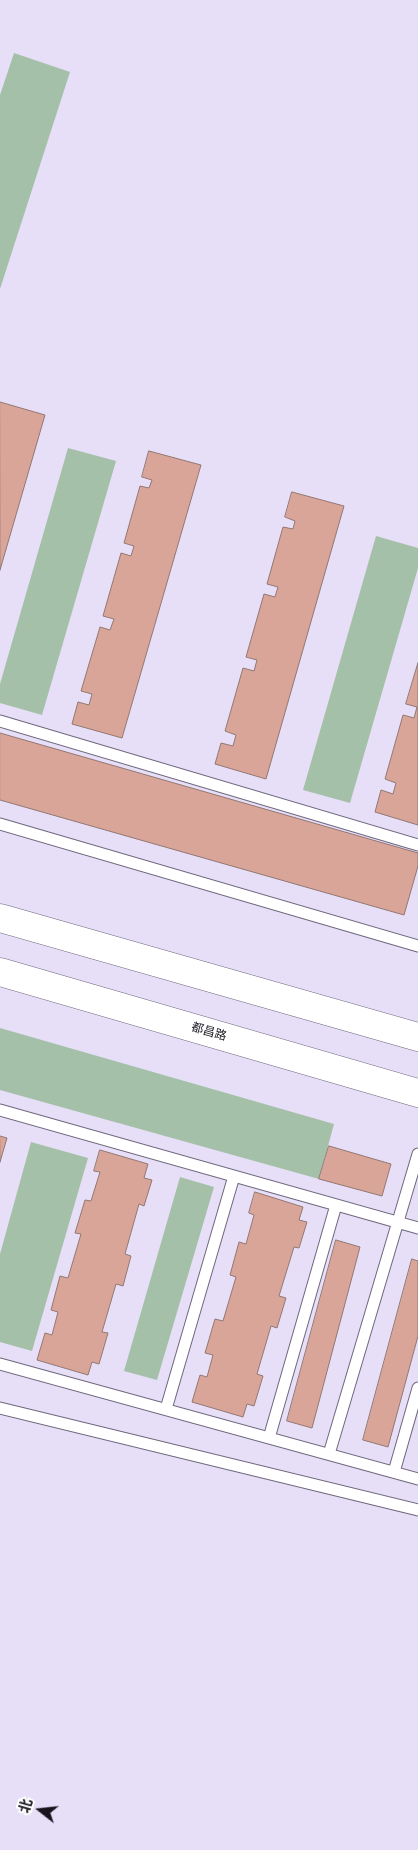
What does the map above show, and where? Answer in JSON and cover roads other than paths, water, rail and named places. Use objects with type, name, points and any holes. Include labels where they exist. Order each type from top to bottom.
[{"type":"main road","points":[[0,918],[417,1033]]},
{"type":"main road","name":"都昌路","points":[[0,972],[418,1093]]},
{"type":"lane","points":[[0,721],[418,845]]},
{"type":"lane","points":[[0,824],[418,946]]},
{"type":"lane","points":[[0,1110],[418,1228]]},
{"type":"lane","points":[[329,1454],[418,1154]]},
{"type":"lane","points":[[166,1410],[234,1176]]},
{"type":"lane","points":[[269,1438],[336,1205]]},
{"type":"lane","points":[[0,1364],[418,1479]]},
{"type":"lane","points":[[394,1472],[418,1388]]},
{"type":"lane","points":[[0,1408],[418,1510]]}]
